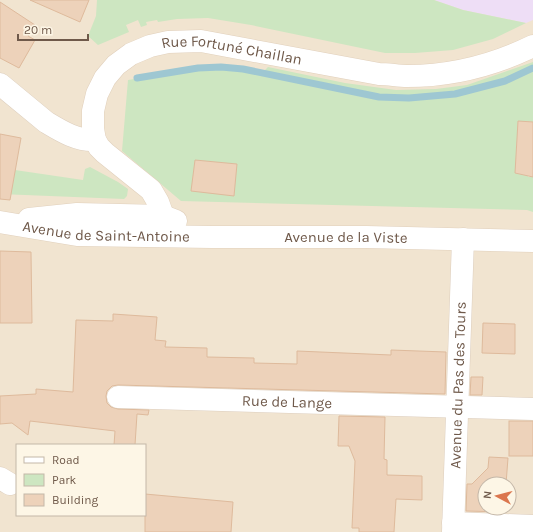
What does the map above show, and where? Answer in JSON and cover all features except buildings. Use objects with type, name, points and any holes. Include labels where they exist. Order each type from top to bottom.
[{"type":"street","name":"Rue Fortuné Chaillan","points":[[95,140],[92,129],[93,111],[97,94],[105,78],[116,65],[131,54],[150,46],[168,42],[201,41],[379,74],[407,76],[432,75],[462,70],[495,62],[533,46]]},
{"type":"street","points":[[0,84],[46,122],[82,140],[95,140],[105,153],[151,190],[158,202],[163,216],[149,229],[123,235]]},
{"type":"street","name":"Avenue de Saint-Antoine","points":[[0,222],[77,214],[163,216]]},
{"type":"street","name":"Avenue de la Viste","points":[[163,216],[212,236],[533,241]]},
{"type":"street","name":"Avenue de Saint-Antoine","points":[[0,222],[77,235],[212,236]]},
{"type":"street","name":"Avenue du Pas des Tours","points":[[453,527],[463,239]]},
{"type":"street","name":"Rue de Lange","points":[[118,397],[533,409]]},
{"type":"street","points":[[453,527],[533,526]]},
{"type":"shaded area","points":[[0,0],[533,0],[533,532],[0,532]]},
{"type":"shaded area","points":[[434,0],[533,0],[533,20],[526,23],[463,10]]},
{"type":"green space","points":[[97,0],[434,0],[463,10],[526,23],[493,39],[453,50],[415,53],[385,53],[251,25],[208,18],[177,19],[158,22],[157,20],[146,22],[147,25],[141,27],[138,20],[126,25],[129,32],[98,45],[88,36],[96,16]]},
{"type":"green space","points":[[533,62],[533,142],[517,139],[516,158],[529,172],[528,177],[533,177],[533,212],[527,210],[181,201],[122,151],[128,80],[196,69],[219,68],[261,74],[268,67],[345,83],[396,90],[436,89],[467,85]]},
{"type":"green space","points":[[90,167],[128,189],[127,196],[124,199],[0,194],[12,179],[15,170],[83,180],[85,169]]},
{"type":"waterway","points":[[137,78],[198,68],[221,67],[243,69],[379,97],[409,98],[455,94],[505,81],[533,68]]}]
